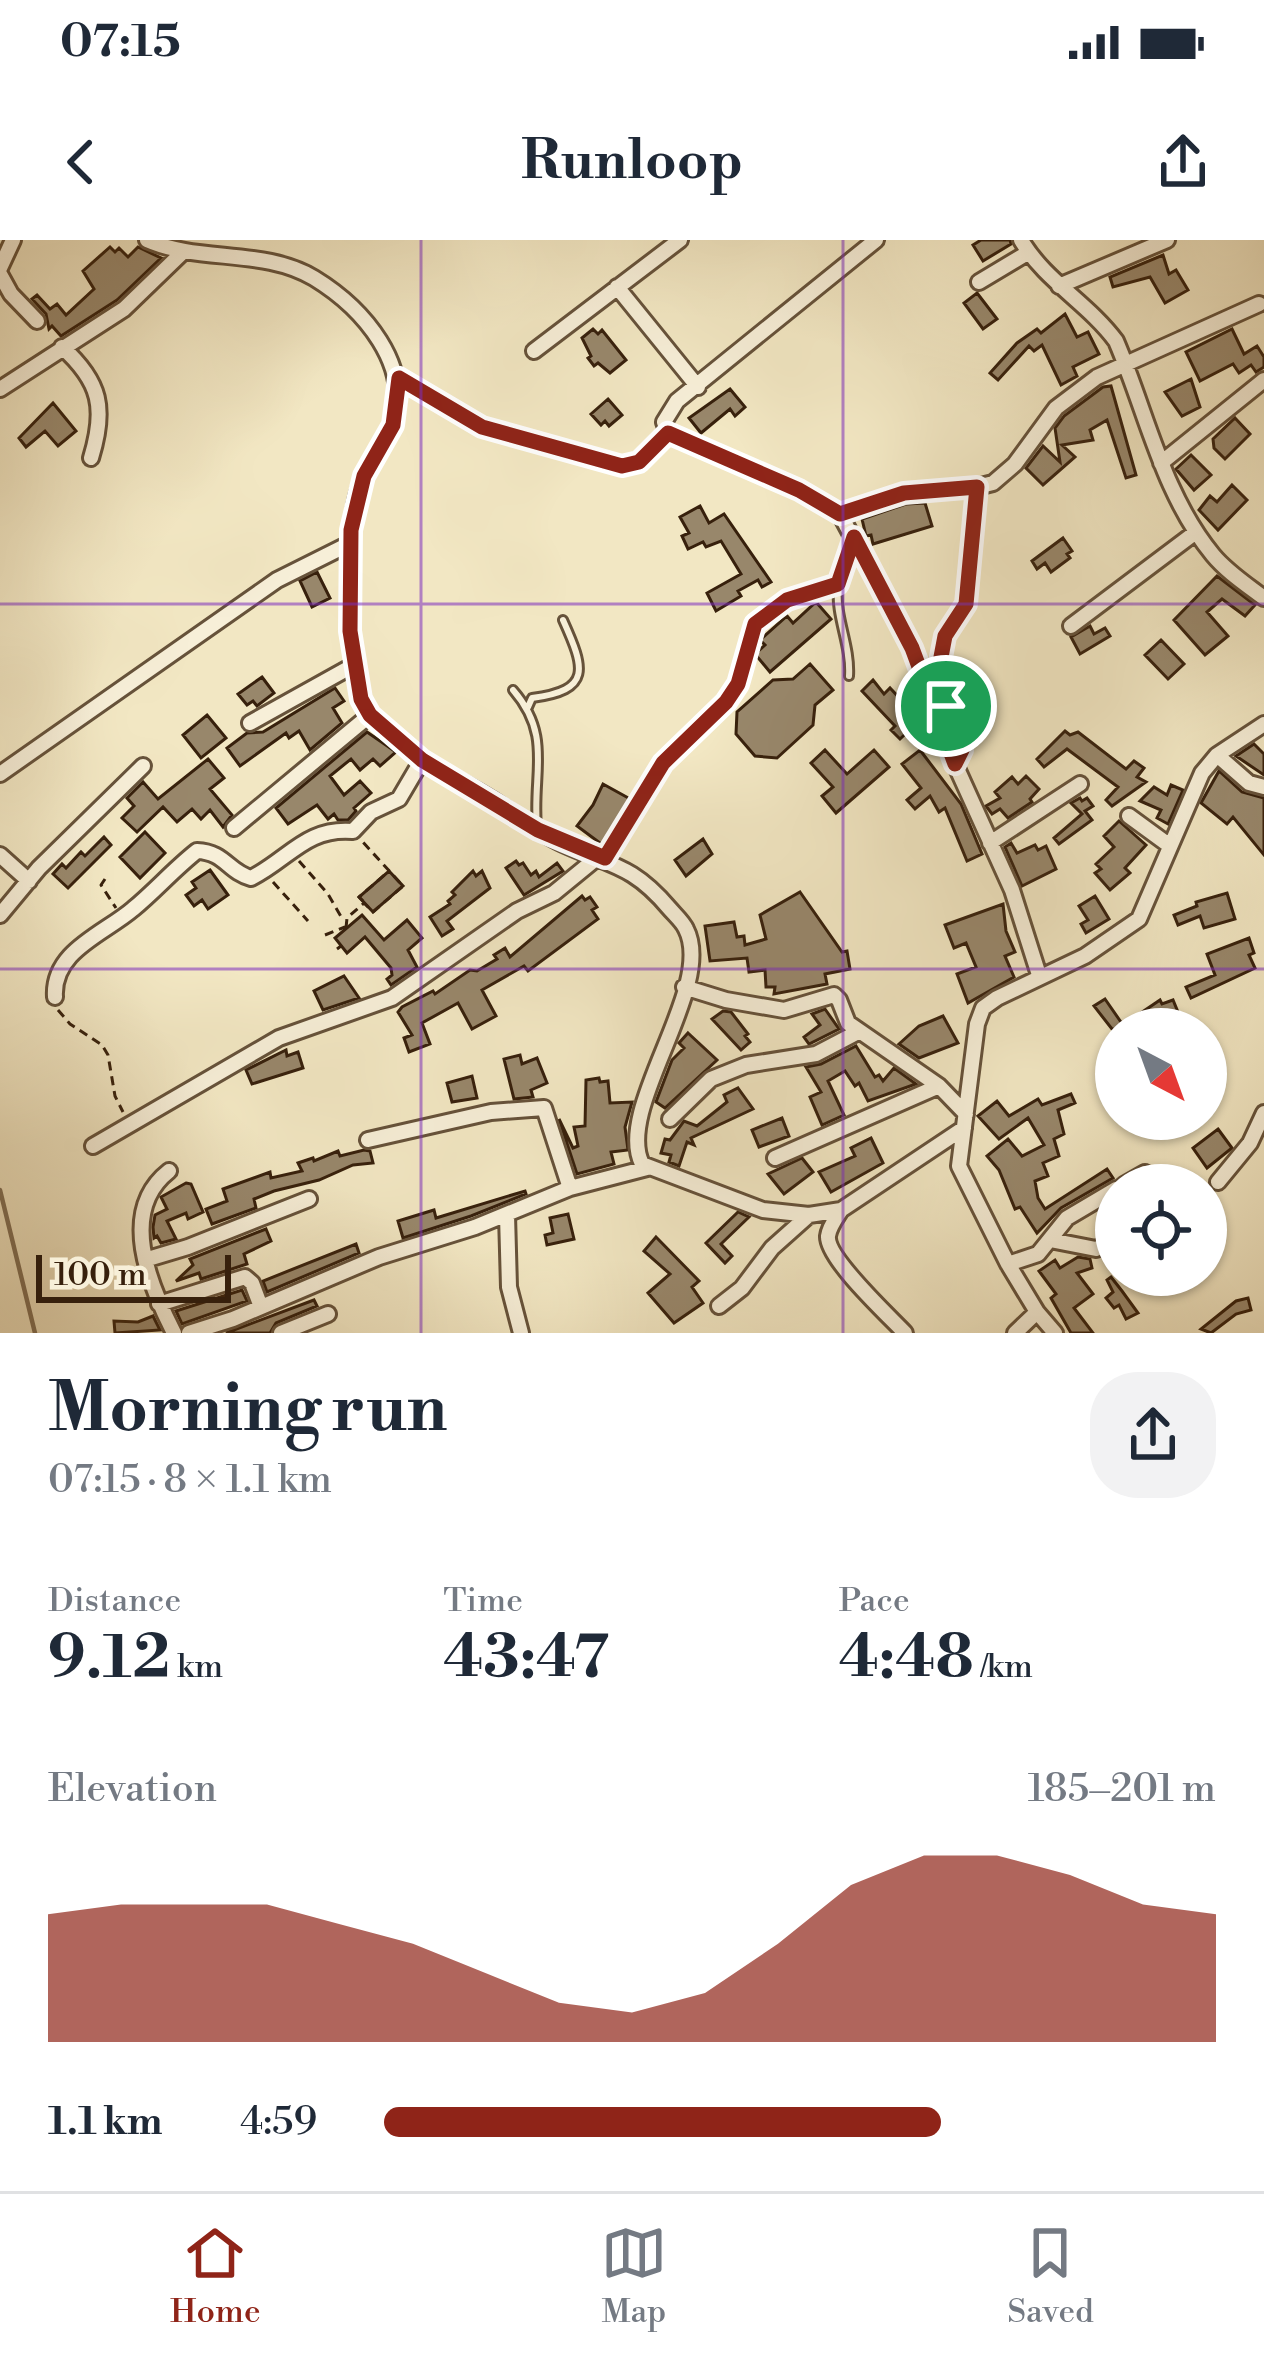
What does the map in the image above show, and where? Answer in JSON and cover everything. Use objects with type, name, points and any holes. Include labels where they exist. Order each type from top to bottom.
[{"type":"street","points":[[13,240],[0,271],[5,298],[37,321]]},
{"type":"street","points":[[147,240],[268,262],[308,275],[366,324],[399,378],[482,427],[622,466],[639,462],[668,433]]},
{"type":"street","points":[[534,351],[680,240]]},
{"type":"street","points":[[876,240],[698,387],[664,422],[668,433],[799,490],[840,514],[912,648],[955,764],[1012,890],[1039,975]]},
{"type":"street","points":[[1059,286],[1167,240]]},
{"type":"street","points":[[979,282],[1025,246],[1059,286],[1102,323],[1126,364],[1161,463],[1196,532],[1216,559],[1264,598]]},
{"type":"street","points":[[0,389],[124,309],[180,247]]},
{"type":"street","points":[[617,287],[698,387]]},
{"type":"street","points":[[840,514],[904,493],[977,487],[1002,477],[1045,420],[1075,391],[1259,304]]},
{"type":"street","points":[[62,347],[83,370],[100,404],[91,458]]},
{"type":"street","points":[[399,378],[393,425],[357,495],[351,543],[350,631],[361,699],[370,715],[422,760],[538,830],[632,871],[686,928],[691,945],[678,1017],[639,1121],[637,1150],[647,1168]]},
{"type":"street","points":[[1161,463],[1264,380]]},
{"type":"street","points":[[1072,626],[1196,532]]},
{"type":"street","points":[[0,774],[277,580],[351,543]]},
{"type":"street","points":[[250,723],[354,665]]},
{"type":"street","points":[[234,828],[370,715]]},
{"type":"street","points":[[1055,1333],[1008,1264],[958,1166],[977,1024],[983,1008],[1039,975],[1085,956],[1139,919],[1195,787],[1216,755],[1264,724]]},
{"type":"street","points":[[1216,755],[1249,783],[1264,787]]},
{"type":"street","points":[[55,997],[58,972],[73,953],[124,917],[196,851],[222,857],[251,878],[290,850],[332,829],[353,831],[371,812],[399,799],[422,760]]},
{"type":"street","points":[[0,915],[142,766]]},
{"type":"street","points":[[990,843],[1080,784]]},
{"type":"street","points":[[1129,816],[1169,846]]},
{"type":"street","points":[[0,855],[29,880]]},
{"type":"street","points":[[92,1146],[279,1038],[392,998],[602,857]]},
{"type":"street","points":[[684,987],[784,1010],[834,995],[848,1023],[939,1086],[965,1121]]},
{"type":"street","points":[[670,1119],[711,1079],[746,1065],[816,1054],[858,1032]]},
{"type":"street","points":[[775,1159],[939,1086]]},
{"type":"street","points":[[368,1140],[468,1117],[544,1108],[570,1188]]},
{"type":"street","points":[[1227,1171],[1250,1143],[1264,1113]]},
{"type":"street","points":[[905,1333],[839,1262],[828,1235],[841,1210],[965,1121]]},
{"type":"street","points":[[189,1333],[570,1188],[647,1168],[763,1210],[808,1215],[841,1210]]},
{"type":"street","points":[[169,1171],[152,1185],[142,1210],[159,1304],[174,1333]]},
{"type":"street","points":[[148,1259],[309,1199]]},
{"type":"street","points":[[1008,1264],[1038,1254],[1067,1218],[1095,1202]]},
{"type":"street","points":[[508,1215],[509,1287],[521,1333]]},
{"type":"street","points":[[719,1306],[742,1288],[772,1248],[808,1215]]},
{"type":"street","points":[[1051,1240],[1095,1249]]},
{"type":"street","points":[[159,1304],[245,1277],[253,1283],[261,1307]]},
{"type":"street","points":[[1015,1333],[1037,1312]]},
{"type":"street","points":[[281,1333],[328,1314]]},
{"type":"lane","points":[[849,676],[838,584],[854,537]]},
{"type":"lane","points":[[602,857],[663,763],[726,702],[738,684],[755,624],[787,600],[838,584]]},
{"type":"lane","points":[[529,711],[532,698],[556,697],[578,678],[578,660],[563,620]]},
{"type":"lane","points":[[513,690],[529,711],[540,749],[538,830]]},
{"type":"path","points":[[940,686],[945,636],[966,604],[977,487]]},
{"type":"path","points":[[353,831],[403,886],[373,912],[359,896],[389,871]]},
{"type":"path","points":[[290,850],[328,894],[346,928]]},
{"type":"path","points":[[262,872],[308,921]]},
{"type":"path","points":[[105,879],[103,889],[124,917]]},
{"type":"path","points":[[346,928],[347,918],[364,903]]},
{"type":"path","points":[[326,935],[346,928]]},
{"type":"path","points":[[55,997],[62,1016],[102,1045],[126,1124]]},
{"type":"building","points":[[981,240],[1010,240],[1011,244],[983,261],[973,245]]},
{"type":"building","points":[[110,247],[128,257],[138,247],[161,258],[117,300],[61,336],[52,326],[49,329],[46,314],[32,299],[37,295],[50,309],[57,304],[66,315],[94,289],[83,271]]},
{"type":"building","points":[[1163,255],[1169,274],[1176,270],[1188,290],[1165,303],[1150,277],[1113,287],[1110,277]]},
{"type":"building","points":[[977,293],[997,319],[983,329],[964,303]]},
{"type":"building","points":[[1065,314],[1077,337],[1088,332],[1099,354],[1073,367],[1077,376],[1061,385],[1042,345],[1034,351],[1029,346],[998,380],[990,373],[1017,343],[1037,329],[1041,333]]},
{"type":"building","points":[[593,329],[598,334],[602,330],[626,360],[610,373],[588,358],[582,338]]},
{"type":"building","points":[[1232,329],[1244,354],[1257,346],[1264,367],[1256,372],[1251,365],[1239,373],[1233,364],[1200,381],[1186,352]]},
{"type":"building","points":[[1191,379],[1200,407],[1182,416],[1165,392]]},
{"type":"building","points":[[1111,386],[1136,475],[1126,478],[1107,420],[1090,430],[1093,440],[1062,445],[1075,457],[1043,485],[1026,468],[1043,446],[1060,462],[1055,428],[1064,416]]},
{"type":"building","points":[[730,389],[745,407],[735,416],[730,409],[701,433],[689,418]]},
{"type":"building","points":[[608,399],[622,415],[609,426],[605,421],[601,425],[591,414]]},
{"type":"building","points":[[53,403],[76,431],[58,446],[45,431],[26,447],[19,438]]},
{"type":"building","points":[[1235,418],[1250,434],[1225,459],[1214,448],[1213,439]]},
{"type":"building","points":[[1191,455],[1211,475],[1194,490],[1176,469]]},
{"type":"building","points":[[1232,485],[1247,500],[1218,530],[1199,510],[1210,496],[1217,502]]},
{"type":"building","points":[[925,503],[932,526],[873,544],[871,535],[866,536],[862,519],[906,504]]},
{"type":"building","points":[[700,506],[709,523],[724,514],[771,582],[762,587],[758,580],[716,611],[707,593],[741,574],[721,541],[688,549],[682,536],[689,533],[680,517]]},
{"type":"building","points":[[1063,538],[1072,551],[1067,554],[1070,558],[1051,572],[1045,563],[1037,569],[1032,561]]},
{"type":"building","points":[[317,572],[330,598],[312,607],[300,581]]},
{"type":"building","points":[[1217,576],[1255,605],[1245,616],[1222,599],[1207,612],[1228,636],[1205,655],[1174,620]]},
{"type":"building","points":[[816,602],[831,619],[770,672],[755,654],[765,645],[760,640],[787,616],[793,623]]},
{"type":"building","points":[[1090,626],[1094,634],[1105,628],[1110,636],[1080,654],[1071,637]]},
{"type":"building","points":[[1161,640],[1184,664],[1168,679],[1145,655]]},
{"type":"building","points":[[810,664],[833,690],[815,705],[813,725],[777,758],[755,756],[736,734],[737,712],[773,680],[793,679]]},
{"type":"building","points":[[262,677],[274,693],[257,706],[253,701],[247,705],[238,694]]},
{"type":"building","points":[[873,680],[884,694],[890,688],[920,720],[900,739],[891,730],[895,726],[862,691]]},
{"type":"building","points":[[335,688],[344,701],[333,708],[342,723],[310,750],[299,731],[289,738],[286,733],[240,766],[227,748],[247,733],[263,732]]},
{"type":"building","points":[[207,715],[226,738],[201,758],[183,735]]},
{"type":"building","points":[[1065,731],[1070,735],[1078,732],[1126,769],[1134,761],[1144,768],[1137,777],[1146,782],[1112,806],[1106,800],[1118,787],[1067,749],[1044,767],[1037,759]]},
{"type":"building","points":[[367,732],[396,752],[380,766],[373,759],[360,770],[351,759],[330,776],[344,795],[360,781],[371,793],[356,811],[348,820],[338,820],[334,814],[328,819],[317,805],[288,824],[276,808]]},
{"type":"building","points":[[1254,744],[1264,754],[1264,775],[1236,756]]},
{"type":"building","points":[[825,750],[847,774],[874,750],[889,767],[836,813],[822,796],[833,787],[811,763]]},
{"type":"building","points":[[920,750],[961,804],[982,854],[967,861],[945,808],[939,812],[930,796],[915,809],[907,800],[921,788],[902,764]]},
{"type":"building","points":[[208,759],[224,778],[210,789],[232,815],[223,827],[210,810],[201,819],[192,809],[177,822],[163,807],[137,832],[122,818],[134,806],[127,798],[143,782],[158,799]]},
{"type":"building","points":[[1219,771],[1242,792],[1264,798],[1264,855],[1233,817],[1227,824],[1201,803]]},
{"type":"building","points":[[1026,776],[1039,789],[1032,802],[1008,818],[1000,809],[992,814],[986,806],[1000,798],[995,792],[1012,777],[1018,784]]},
{"type":"building","points":[[603,784],[632,800],[604,846],[577,826]]},
{"type":"building","points":[[1171,785],[1183,790],[1168,824],[1157,818],[1161,810],[1140,801],[1154,787],[1167,795]]},
{"type":"building","points":[[1087,798],[1093,806],[1085,811],[1092,820],[1059,844],[1054,838],[1082,814],[1071,803]]},
{"type":"building","points":[[1119,821],[1146,845],[1125,868],[1130,873],[1110,890],[1095,873],[1101,869],[1096,864],[1114,847],[1104,836]]},
{"type":"building","points":[[145,832],[165,853],[140,878],[120,857]]},
{"type":"building","points":[[104,837],[111,845],[68,888],[53,874],[81,852],[85,856]]},
{"type":"building","points":[[703,839],[712,854],[686,876],[675,860]]},
{"type":"building","points":[[1011,843],[1017,853],[1046,846],[1056,869],[1022,886],[1005,847]]},
{"type":"building","points":[[516,861],[539,877],[557,863],[563,871],[524,895],[506,868]]},
{"type":"building","points":[[210,870],[228,895],[208,909],[202,900],[194,906],[186,895],[196,888],[192,882]]},
{"type":"building","points":[[389,871],[403,886],[373,912],[359,897]]},
{"type":"building","points":[[473,871],[476,876],[482,871],[490,888],[447,921],[453,929],[442,936],[430,917],[450,904],[452,892]]},
{"type":"building","points":[[800,892],[842,952],[847,951],[850,969],[825,974],[827,984],[774,994],[775,987],[766,987],[765,970],[749,972],[747,958],[710,961],[705,926],[734,922],[737,937],[744,936],[745,945],[766,939],[760,915]]},
{"type":"building","points":[[1227,893],[1235,919],[1204,928],[1200,916],[1178,925],[1174,915]]},
{"type":"building","points":[[582,896],[590,897],[597,907],[592,910],[598,919],[528,971],[524,966],[482,990],[496,1016],[472,1029],[458,1003],[422,1023],[430,1044],[409,1052],[404,1038],[412,1035],[398,1012],[402,1007],[435,994],[470,970],[477,971],[505,948],[510,957]]},
{"type":"building","points":[[1095,896],[1109,919],[1086,933],[1081,924],[1088,920],[1079,906]]},
{"type":"building","points":[[1003,904],[1006,931],[1015,952],[1005,956],[1014,977],[968,1003],[957,974],[976,967],[966,943],[954,948],[945,925]]},
{"type":"building","points":[[362,915],[384,940],[407,920],[422,938],[408,950],[417,967],[391,985],[387,979],[391,968],[365,937],[347,953],[335,938]]},
{"type":"building","points":[[1249,938],[1255,968],[1191,998],[1186,987],[1215,975],[1207,954]]},
{"type":"building","points":[[344,976],[359,998],[323,1010],[314,991]]},
{"type":"building","points":[[1160,1000],[1162,1004],[1173,1000],[1176,1008],[1148,1008]]},
{"type":"building","points":[[825,1009],[839,1029],[809,1044],[804,1037],[820,1025],[812,1014]]},
{"type":"building","points":[[723,1011],[731,1012],[748,1034],[750,1042],[741,1050],[712,1019]]},
{"type":"building","points":[[943,1016],[958,1043],[919,1058],[899,1044],[919,1026]]},
{"type":"building","points":[[688,1033],[717,1060],[665,1108],[656,1102],[672,1060],[684,1048],[679,1043]]},
{"type":"building","points":[[856,1046],[875,1077],[883,1081],[894,1068],[916,1084],[868,1101],[859,1083],[855,1086],[845,1071],[828,1081],[844,1115],[822,1125],[810,1097],[821,1092],[806,1067]]},
{"type":"building","points":[[286,1050],[287,1056],[298,1052],[303,1068],[252,1084],[246,1070]]},
{"type":"building","points":[[520,1055],[522,1064],[537,1058],[547,1083],[531,1090],[533,1097],[514,1099],[504,1059]]},
{"type":"building","points":[[472,1076],[477,1098],[452,1102],[447,1083]]},
{"type":"building","points":[[586,1080],[608,1081],[610,1103],[632,1102],[625,1127],[628,1150],[611,1152],[614,1164],[577,1174],[559,1119],[573,1148],[578,1146],[574,1127],[585,1126]]},
{"type":"building","points":[[738,1088],[753,1109],[691,1138],[694,1145],[687,1142],[679,1166],[669,1162],[671,1155],[661,1153],[665,1139],[670,1140],[684,1121],[697,1126],[727,1102],[724,1095]]},
{"type":"building","points":[[1071,1094],[1075,1103],[1058,1110],[1064,1134],[1054,1139],[1059,1156],[1043,1163],[1048,1176],[1035,1181],[1038,1198],[1045,1209],[1095,1177],[1095,1188],[1061,1208],[1037,1233],[1020,1207],[1015,1209],[999,1170],[987,1156],[1008,1139],[1022,1156],[1044,1145],[1028,1118],[999,1139],[978,1116],[997,1101],[1009,1116],[1038,1099],[1042,1105]]},
{"type":"building","points":[[782,1118],[789,1136],[759,1147],[752,1130]]},
{"type":"building","points":[[871,1138],[883,1163],[831,1192],[819,1172],[855,1156],[851,1148]]},
{"type":"building","points":[[1204,1140],[1226,1140],[1232,1148],[1212,1164],[1204,1164],[1193,1148]]},
{"type":"building","points":[[338,1151],[340,1156],[370,1151],[373,1163],[274,1191],[254,1199],[256,1208],[212,1224],[206,1209],[227,1201],[223,1189],[270,1172],[271,1178],[302,1171],[298,1163]]},
{"type":"building","points":[[802,1158],[813,1172],[784,1194],[768,1174]]},
{"type":"building","points":[[191,1184],[203,1212],[167,1221],[176,1239],[161,1243],[154,1238],[153,1227],[155,1215],[167,1209],[161,1197]]},
{"type":"building","points":[[525,1191],[471,1216],[403,1238],[398,1221],[434,1210],[436,1218]]},
{"type":"building","points":[[738,1212],[749,1217],[721,1244],[732,1256],[725,1263],[706,1243]]},
{"type":"building","points":[[568,1214],[574,1239],[547,1245],[545,1235],[553,1233],[550,1218]]},
{"type":"building","points":[[266,1229],[271,1241],[244,1254],[247,1264],[201,1279],[199,1273],[176,1281],[193,1265],[190,1259]]},
{"type":"building","points":[[656,1237],[699,1281],[692,1287],[703,1303],[674,1323],[648,1293],[670,1274],[644,1251]]},
{"type":"building","points":[[356,1244],[359,1253],[267,1292],[263,1281]]},
{"type":"building","points":[[1078,1257],[1090,1259],[1092,1268],[1077,1273],[1093,1294],[1074,1308],[1093,1333],[1071,1333],[1051,1298],[1056,1294],[1039,1271],[1055,1260],[1060,1268]]},
{"type":"building","points":[[242,1290],[247,1301],[182,1324],[176,1311]]},
{"type":"building","points":[[1125,1296],[1138,1313],[1126,1319],[1119,1305],[1114,1308],[1106,1298]]},
{"type":"building","points":[[1248,1298],[1251,1310],[1236,1314],[1211,1333],[1201,1329],[1236,1301]]},
{"type":"building","points":[[314,1300],[317,1306],[276,1323],[270,1333],[226,1333]]},
{"type":"building","points":[[153,1316],[160,1330],[115,1333],[114,1321],[138,1322]]},
{"type":"waterway","points":[[0,1190],[35,1333]]},
{"type":"route","points":[[399,378],[482,427],[622,466],[639,462],[668,433],[799,490],[840,514],[928,488],[977,487],[966,604],[945,636],[941,657],[940,686],[946,706],[962,750],[955,764],[912,648],[854,537],[838,584],[787,600],[755,624],[738,684],[726,702],[663,763],[605,858],[566,845],[515,818],[406,748],[370,715],[361,699],[350,631],[351,530],[364,476],[393,425],[399,378]]}]
